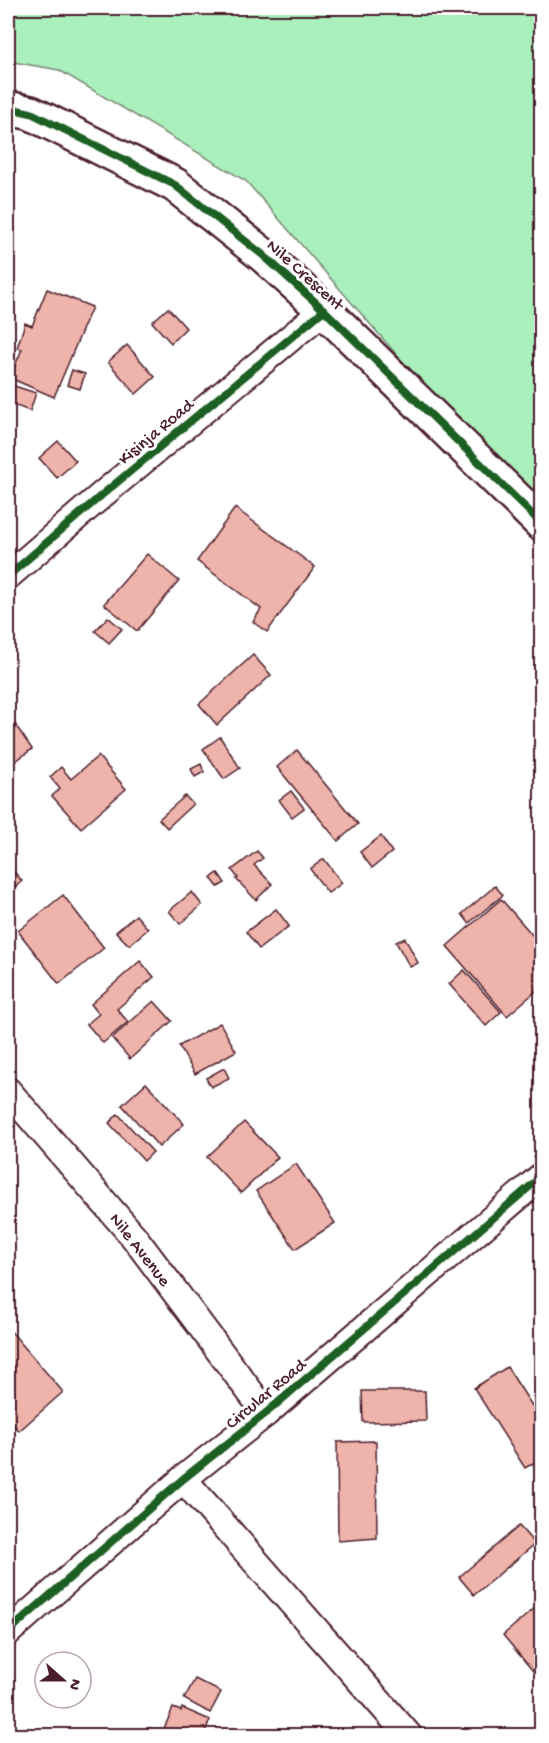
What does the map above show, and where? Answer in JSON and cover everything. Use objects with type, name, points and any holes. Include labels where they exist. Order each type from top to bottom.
[{"type":"street","name":"Nile Crescent","points":[[8,108],[31,113],[175,184],[263,255],[324,310],[542,524]]},
{"type":"street","name":"Kisinja Road","points":[[8,576],[324,310]]},
{"type":"street","name":"Nile Avenue","points":[[8,1091],[134,1237],[267,1413]]},
{"type":"street","name":"Circular Road","points":[[8,1632],[183,1479],[267,1413],[542,1176]]},
{"type":"street","points":[[183,1479],[409,1736]]},
{"type":"green space","points":[[8,8],[541,8],[541,521],[246,181],[59,70],[8,61]]},
{"type":"building","points":[[47,289],[92,307],[54,397],[10,378],[22,349],[17,348],[25,323],[32,326]]},
{"type":"building","points":[[168,308],[186,328],[171,343],[152,322]]},
{"type":"building","points":[[127,345],[155,377],[136,394],[108,362]]},
{"type":"building","points":[[72,370],[85,374],[80,389],[67,385]]},
{"type":"building","points":[[8,384],[36,393],[30,411],[8,403]]},
{"type":"building","points":[[58,441],[76,461],[57,478],[39,458]]},
{"type":"building","points":[[235,508],[315,567],[267,632],[253,622],[261,609],[197,561]]},
{"type":"building","points":[[147,554],[179,581],[137,631],[104,604]]},
{"type":"building","points":[[108,617],[122,629],[109,643],[95,631]]},
{"type":"building","points":[[253,655],[271,675],[217,725],[199,704]]},
{"type":"building","points":[[8,714],[32,749],[10,765],[8,761]]},
{"type":"building","points":[[220,737],[240,768],[224,779],[203,749]]},
{"type":"building","points":[[297,750],[358,824],[338,841],[277,767]]},
{"type":"building","points":[[98,756],[126,789],[81,828],[52,796],[60,789],[50,777],[61,767],[71,779]]},
{"type":"building","points":[[201,764],[204,772],[195,777],[191,769]]},
{"type":"building","points":[[291,791],[304,808],[292,817],[279,800]]},
{"type":"building","points":[[185,796],[193,804],[167,828],[159,819]]},
{"type":"building","points":[[381,836],[392,852],[372,868],[360,852]]},
{"type":"building","points":[[257,851],[263,858],[254,865],[272,884],[256,900],[236,879],[238,878],[232,870]]},
{"type":"building","points":[[324,859],[342,883],[328,893],[310,869]]},
{"type":"building","points":[[8,865],[22,881],[8,894]]},
{"type":"building","points":[[218,873],[225,883],[218,887],[211,878]]},
{"type":"building","points":[[495,886],[503,895],[469,923],[462,914]]},
{"type":"building","points":[[192,892],[202,905],[180,924],[169,911]]},
{"type":"building","points":[[63,895],[104,948],[59,984],[18,931]]},
{"type":"building","points":[[501,899],[542,946],[542,986],[507,1016],[447,946]]},
{"type":"building","points":[[276,909],[289,926],[259,949],[246,932]]},
{"type":"building","points":[[136,915],[148,929],[129,945],[116,932]]},
{"type":"building","points":[[405,938],[418,963],[410,967],[396,942]]},
{"type":"building","points":[[140,961],[154,977],[117,1009],[128,1022],[103,1043],[87,1024],[99,1014],[91,1004]]},
{"type":"building","points":[[464,970],[501,1012],[486,1026],[449,984]]},
{"type":"building","points":[[154,1001],[172,1021],[130,1059],[112,1038]]},
{"type":"building","points":[[220,1023],[236,1051],[195,1074],[179,1046]]},
{"type":"building","points":[[224,1068],[229,1078],[211,1087],[206,1078]]},
{"type":"building","points":[[146,1083],[184,1124],[159,1147],[122,1105]]},
{"type":"building","points":[[118,1114],[153,1152],[144,1161],[109,1123]]},
{"type":"building","points":[[244,1122],[278,1157],[241,1193],[207,1157]]},
{"type":"building","points":[[296,1164],[335,1223],[295,1249],[256,1191]]},
{"type":"building","points":[[8,1328],[63,1392],[19,1431],[8,1418]]},
{"type":"building","points":[[507,1367],[542,1421],[542,1458],[525,1468],[474,1388]]},
{"type":"building","points":[[362,1391],[425,1391],[426,1421],[363,1422]]},
{"type":"building","points":[[376,1441],[377,1538],[338,1541],[337,1442]]},
{"type":"building","points":[[519,1526],[535,1544],[474,1595],[459,1577]]},
{"type":"building","points":[[542,1602],[542,1682],[503,1635]]},
{"type":"building","points":[[195,1679],[221,1692],[210,1713],[184,1699]]},
{"type":"building","points":[[173,1708],[181,1711],[182,1708],[210,1720],[203,1736],[146,1736],[150,1728],[162,1733]]},
{"type":"cycle path","points":[[8,108],[31,113],[175,185],[263,255],[324,310],[542,524]]},
{"type":"cycle path","points":[[8,576],[324,310]]},
{"type":"cycle path","points":[[8,1632],[183,1479],[266,1413],[542,1176]]}]
